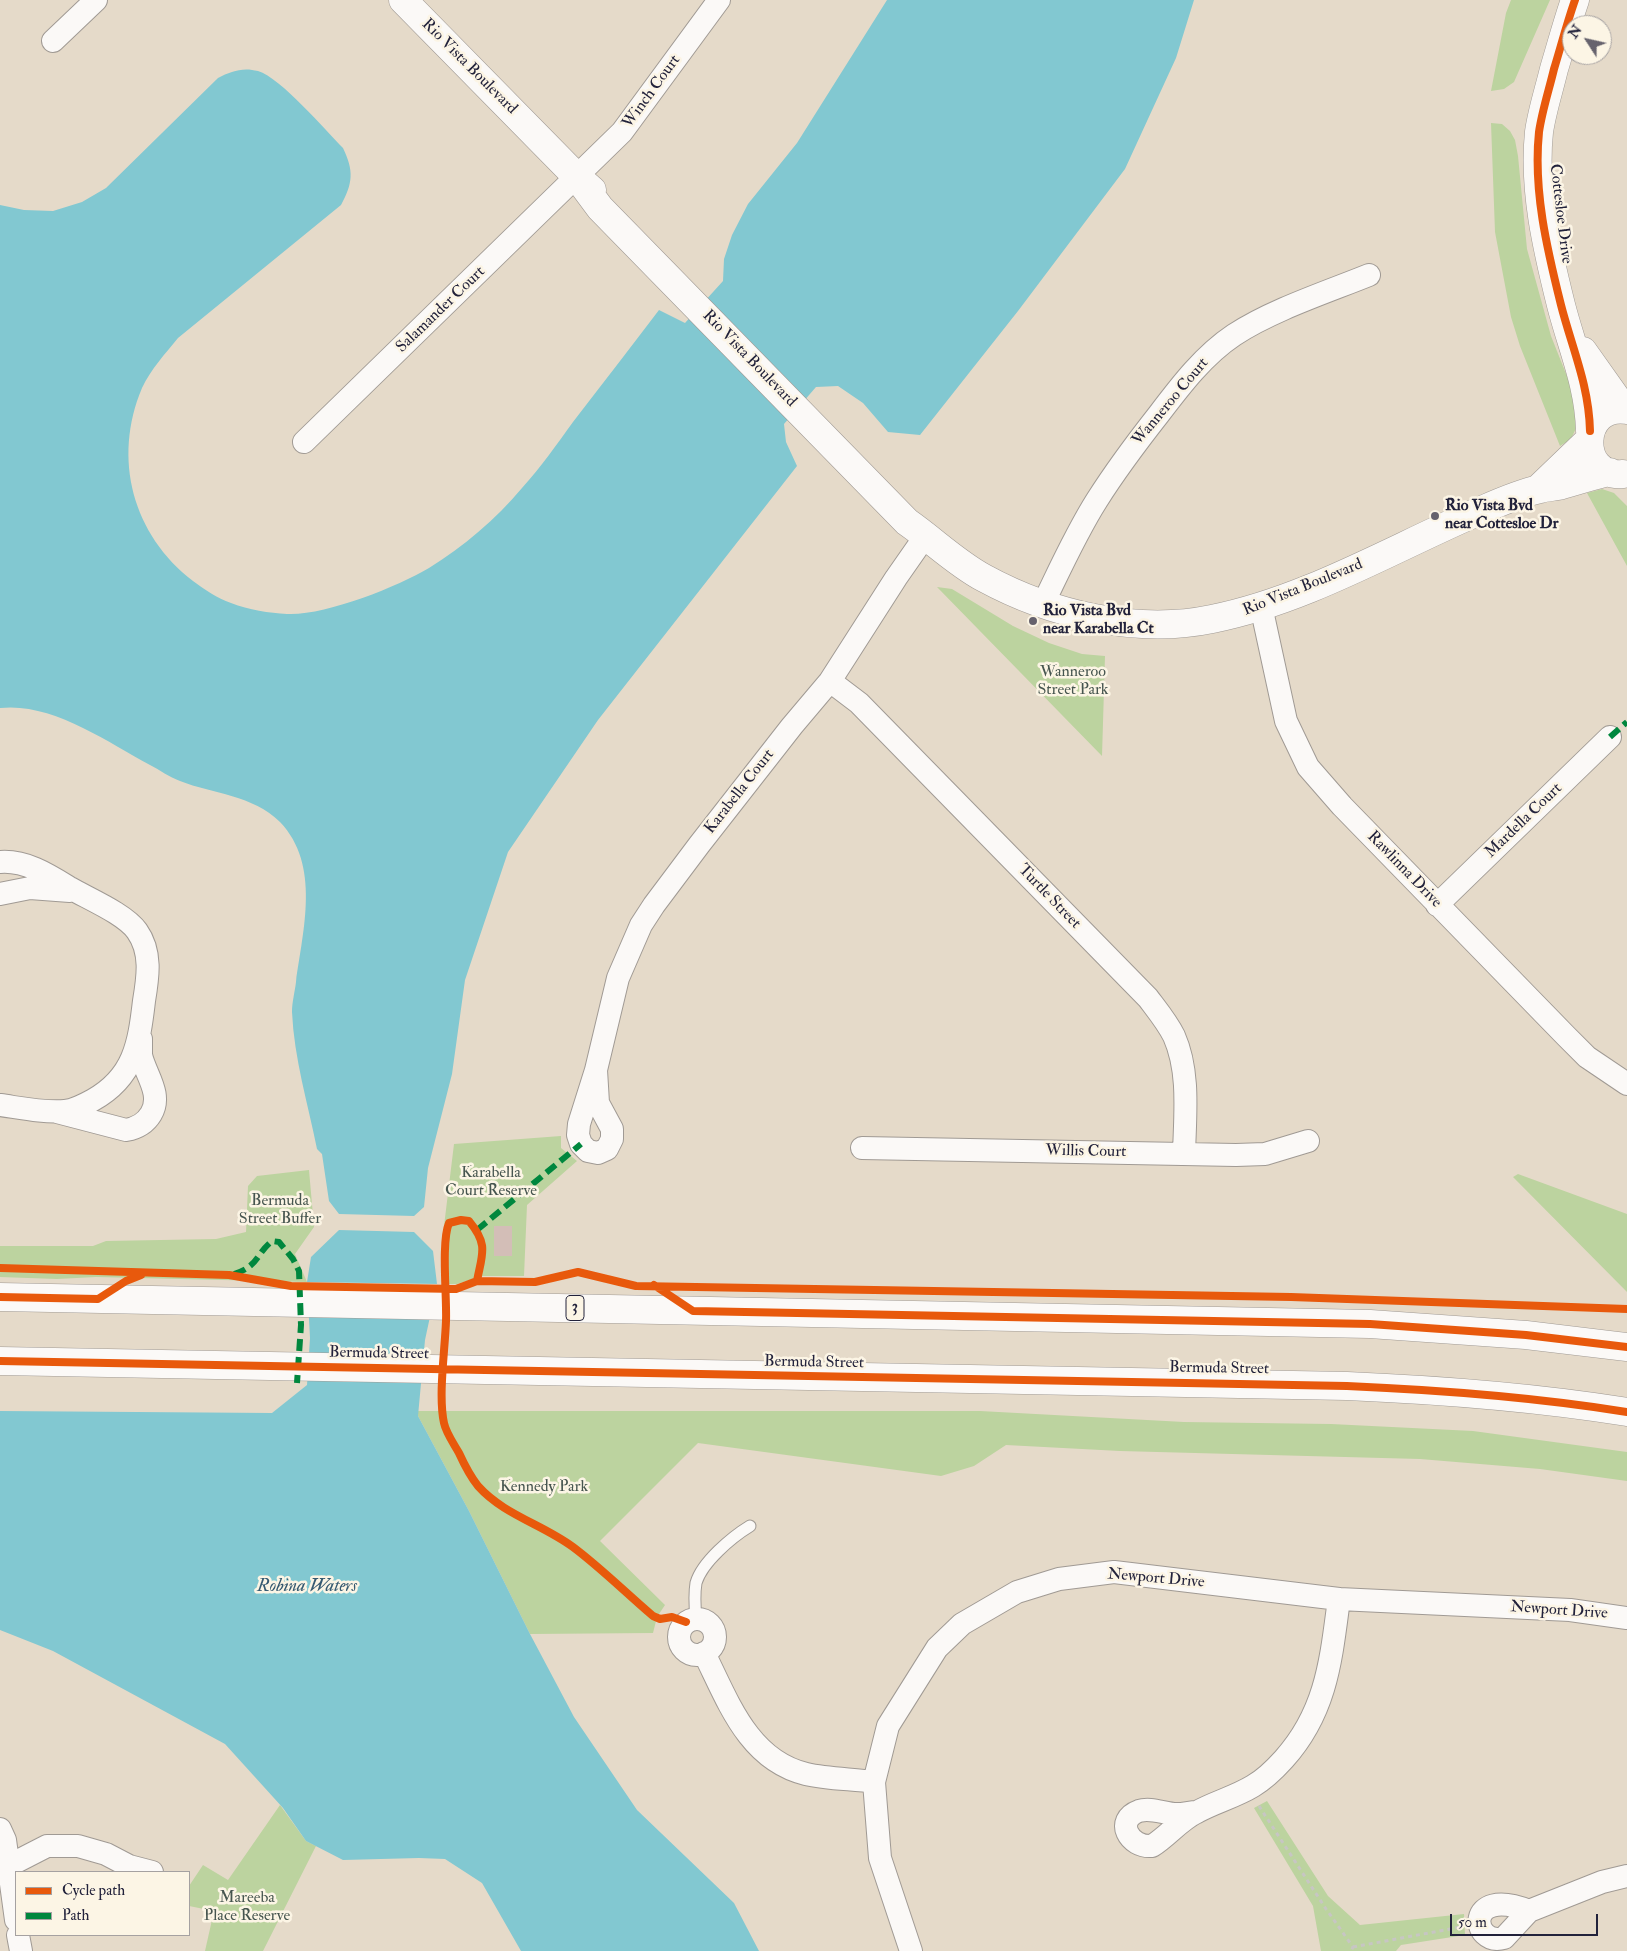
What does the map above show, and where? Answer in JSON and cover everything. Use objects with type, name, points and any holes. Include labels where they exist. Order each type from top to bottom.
[{"type":"main road","name":"Rio Vista Boulevard","points":[[403,0],[577,177],[606,202],[699,302],[811,417],[907,522],[926,535],[941,549],[982,577],[1043,604],[1077,614],[1112,621],[1155,623],[1209,620],[1261,606],[1335,577],[1483,509],[1538,489],[1621,476]]},
{"type":"main road","name":"Cottesloe Drive","points":[[1575,0],[1539,132],[1539,158],[1541,200],[1546,238],[1560,300],[1586,387],[1590,410],[1589,436]]},
{"type":"main road","name":"Cottesloe Drive","points":[[1570,331],[1625,409]]},
{"type":"main road","name":"Rio Vista Boulevard","points":[[1538,489],[1589,436],[1595,422],[1603,414],[1612,410],[1625,409]]},
{"type":"main road","points":[[1589,436],[1590,451],[1594,460],[1601,468],[1621,476]]},
{"type":"main road","name":"3","points":[[0,1297],[1370,1324],[1526,1335],[1627,1347]]},
{"type":"main road","name":"Bermuda Street","points":[[0,1361],[1347,1386],[1447,1391],[1526,1398],[1627,1412]]},
{"type":"street","points":[[52,42],[96,0]]},
{"type":"street","name":"Winch Court","points":[[577,177],[622,132],[719,0]]},
{"type":"street","name":"Salamander Court","points":[[304,442],[577,177]]},
{"type":"street","name":"Wanneroo Court","points":[[1043,604],[1071,547],[1101,494],[1136,443],[1177,390],[1207,358],[1233,336],[1253,324],[1369,275]]},
{"type":"street","name":"Karabella Court","points":[[596,1070],[618,978],[642,925],[659,898],[705,837],[792,726],[830,681],[926,535]]},
{"type":"street","name":"Rawlinna Drive","points":[[1261,606],[1286,721],[1308,767],[1342,806],[1437,905],[1587,1057],[1627,1084]]},
{"type":"street","name":"Turtle Street","points":[[830,681],[859,703],[1148,998],[1164,1018],[1174,1036],[1183,1068],[1185,1086],[1184,1154]]},
{"type":"street","name":"Mardella Court","points":[[1437,905],[1610,737]]},
{"type":"street","points":[[0,862],[16,863],[42,871],[129,922],[144,942],[148,975],[140,1034],[134,1057],[119,1081],[108,1092],[83,1106],[66,1111],[0,1106]]},
{"type":"street","points":[[0,894],[30,888],[48,888],[67,890],[83,895]]},
{"type":"street","points":[[52,1110],[126,1130],[137,1128],[148,1120],[155,1108],[155,1094],[142,1055],[140,1034]]},
{"type":"street","points":[[119,1081],[130,1077],[140,1080],[148,1086],[155,1102]]},
{"type":"street","name":"Willis Court","points":[[862,1148],[1236,1155],[1265,1154],[1308,1141]]},
{"type":"street","name":"Newport Drive","points":[[911,1951],[880,1858],[874,1782],[888,1726],[938,1648],[962,1624],[1017,1592],[1059,1578],[1114,1572],[1339,1599],[1570,1610],[1627,1618]]},
{"type":"street","points":[[1197,1812],[1248,1788],[1275,1769],[1295,1747],[1309,1727],[1322,1693],[1332,1653],[1339,1599]]},
{"type":"street","points":[[696,1619],[708,1622],[714,1633],[713,1645],[704,1653],[737,1720],[747,1736],[773,1760],[807,1774],[874,1782]]},
{"type":"street","points":[[0,1829],[5,1840],[15,1913]]},
{"type":"street","points":[[8,1866],[47,1846],[78,1846],[106,1854],[129,1866],[148,1871]]},
{"type":"street","points":[[1480,1923],[1485,1934],[1492,1939],[1500,1939],[1508,1936],[1529,1911],[1602,1882],[1627,1876]]},
{"type":"street","points":[[18,1936],[21,1951]]},
{"type":"lane","points":[[696,1619],[696,1582],[701,1573],[730,1540],[750,1526]]},
{"type":"path","points":[[1248,1788],[1352,1949],[1480,1923]]},
{"type":"green space","points":[[1511,0],[1550,0],[1514,82],[1504,89],[1491,91],[1506,13]]},
{"type":"green space","points":[[1491,123],[1502,124],[1510,131],[1515,140],[1527,249],[1551,336],[1574,394],[1577,426],[1571,439],[1560,446],[1520,346],[1511,317],[1495,232]]},
{"type":"green space","points":[[1602,489],[1614,493],[1627,506],[1627,566],[1587,493]]},
{"type":"green space","name":"Wanneroo Street Park","points":[[937,587],[952,589],[1013,626],[1049,643],[1082,654],[1105,656],[1102,756]]},
{"type":"green space","name":"Karabella Court Reserve","points":[[561,1136],[561,1148],[577,1161],[527,1205],[524,1276],[483,1276],[457,1284],[444,1284],[444,1226],[454,1144]]},
{"type":"green space","name":"Bermuda Street Buffer","points":[[309,1170],[314,1227],[295,1254],[307,1282],[96,1277],[57,1279],[0,1277],[0,1246],[93,1246],[106,1241],[216,1239],[246,1232],[248,1186],[257,1176]]},
{"type":"green space","points":[[1518,1174],[1627,1214],[1627,1292],[1513,1177]]},
{"type":"green space","name":"Kennedy Park","points":[[418,1411],[980,1411],[1184,1422],[1331,1424],[1473,1431],[1627,1452],[1627,1481],[1540,1469],[1420,1459],[1120,1451],[1006,1445],[974,1466],[941,1476],[698,1443],[600,1541],[665,1605],[657,1617],[653,1633],[530,1634],[469,1511],[418,1416]]},
{"type":"green space","points":[[1267,1801],[1328,1896],[1360,1925],[1464,1914],[1465,1935],[1401,1945],[1396,1951],[1321,1951],[1313,1906],[1254,1808]]},
{"type":"green space","name":"Mareeba Place Reserve","points":[[280,1805],[306,1841],[316,1846],[263,1951],[205,1951],[214,1911],[190,1906],[190,1884],[203,1865],[228,1880]]},
{"type":"water","points":[[887,0],[1194,0],[1176,58],[1125,169],[1018,311],[920,435],[888,432],[863,403],[838,386],[816,387],[784,424],[786,442],[797,466],[598,720],[508,852],[465,980],[452,1074],[428,1168],[424,1207],[414,1216],[339,1214],[329,1201],[322,1154],[317,1149],[298,1064],[293,1029],[292,1004],[305,920],[306,899],[305,878],[301,858],[293,839],[280,822],[258,806],[176,779],[78,725],[39,711],[0,708],[0,205],[24,210],[53,211],[82,202],[106,188],[218,78],[237,70],[258,71],[278,83],[343,148],[347,156],[351,177],[348,190],[341,205],[178,338],[154,368],[142,388],[133,415],[129,442],[129,468],[134,494],[143,518],[156,541],[172,562],[193,581],[221,599],[252,609],[287,614],[320,610],[360,599],[415,576],[467,542],[501,511],[536,472],[659,310],[685,323],[723,281],[724,259],[732,235],[748,204],[797,143]]},
{"type":"water","name":"Robina Waters","points":[[339,1230],[414,1232],[433,1251],[437,1284],[425,1340],[418,1416],[469,1511],[530,1634],[574,1717],[637,1810],[734,1903],[759,1951],[521,1951],[482,1883],[445,1859],[343,1860],[306,1841],[283,1808],[225,1744],[53,1651],[0,1630],[0,1411],[272,1413],[307,1385],[310,1338],[307,1282],[311,1257]]},
{"type":"pier","points":[[305,1282],[440,1284],[432,1318],[306,1316]]},
{"type":"building","points":[[494,1226],[512,1226],[512,1256],[494,1256]]},
{"type":"marked path","points":[[1610,737],[1627,722]]},
{"type":"marked path","points":[[477,1230],[581,1144]]},
{"type":"marked path","points":[[234,1274],[253,1264],[272,1241],[279,1242],[293,1259],[299,1271],[301,1325],[297,1383]]},
{"type":"cycle path","points":[[1575,0],[1542,116],[1539,132],[1538,176],[1546,241],[1561,305],[1587,398],[1590,431]]},
{"type":"cycle path","points":[[0,1268],[229,1275],[291,1286],[456,1289],[477,1281],[481,1264],[482,1243],[469,1221],[461,1220],[449,1223],[445,1243],[445,1284],[446,1298],[446,1321],[442,1373],[442,1412],[448,1435],[472,1478],[499,1505],[573,1547],[653,1616],[660,1619],[672,1617],[686,1622]]},
{"type":"cycle path","points":[[477,1281],[535,1282],[578,1272],[636,1286],[1291,1297],[1627,1309]]},
{"type":"cycle path","points":[[0,1297],[98,1299],[126,1281],[141,1275]]},
{"type":"cycle path","points":[[654,1285],[693,1311],[1370,1324],[1526,1335],[1627,1347]]},
{"type":"cycle path","points":[[0,1361],[1347,1386],[1487,1395],[1627,1412]]},
{"type":"place","name":"Rio Vista Bvd near Cottesloe Dr","points":[[1435,516]]},
{"type":"place","name":"Rio Vista Bvd near Karabella Ct","points":[[1033,621]]}]
